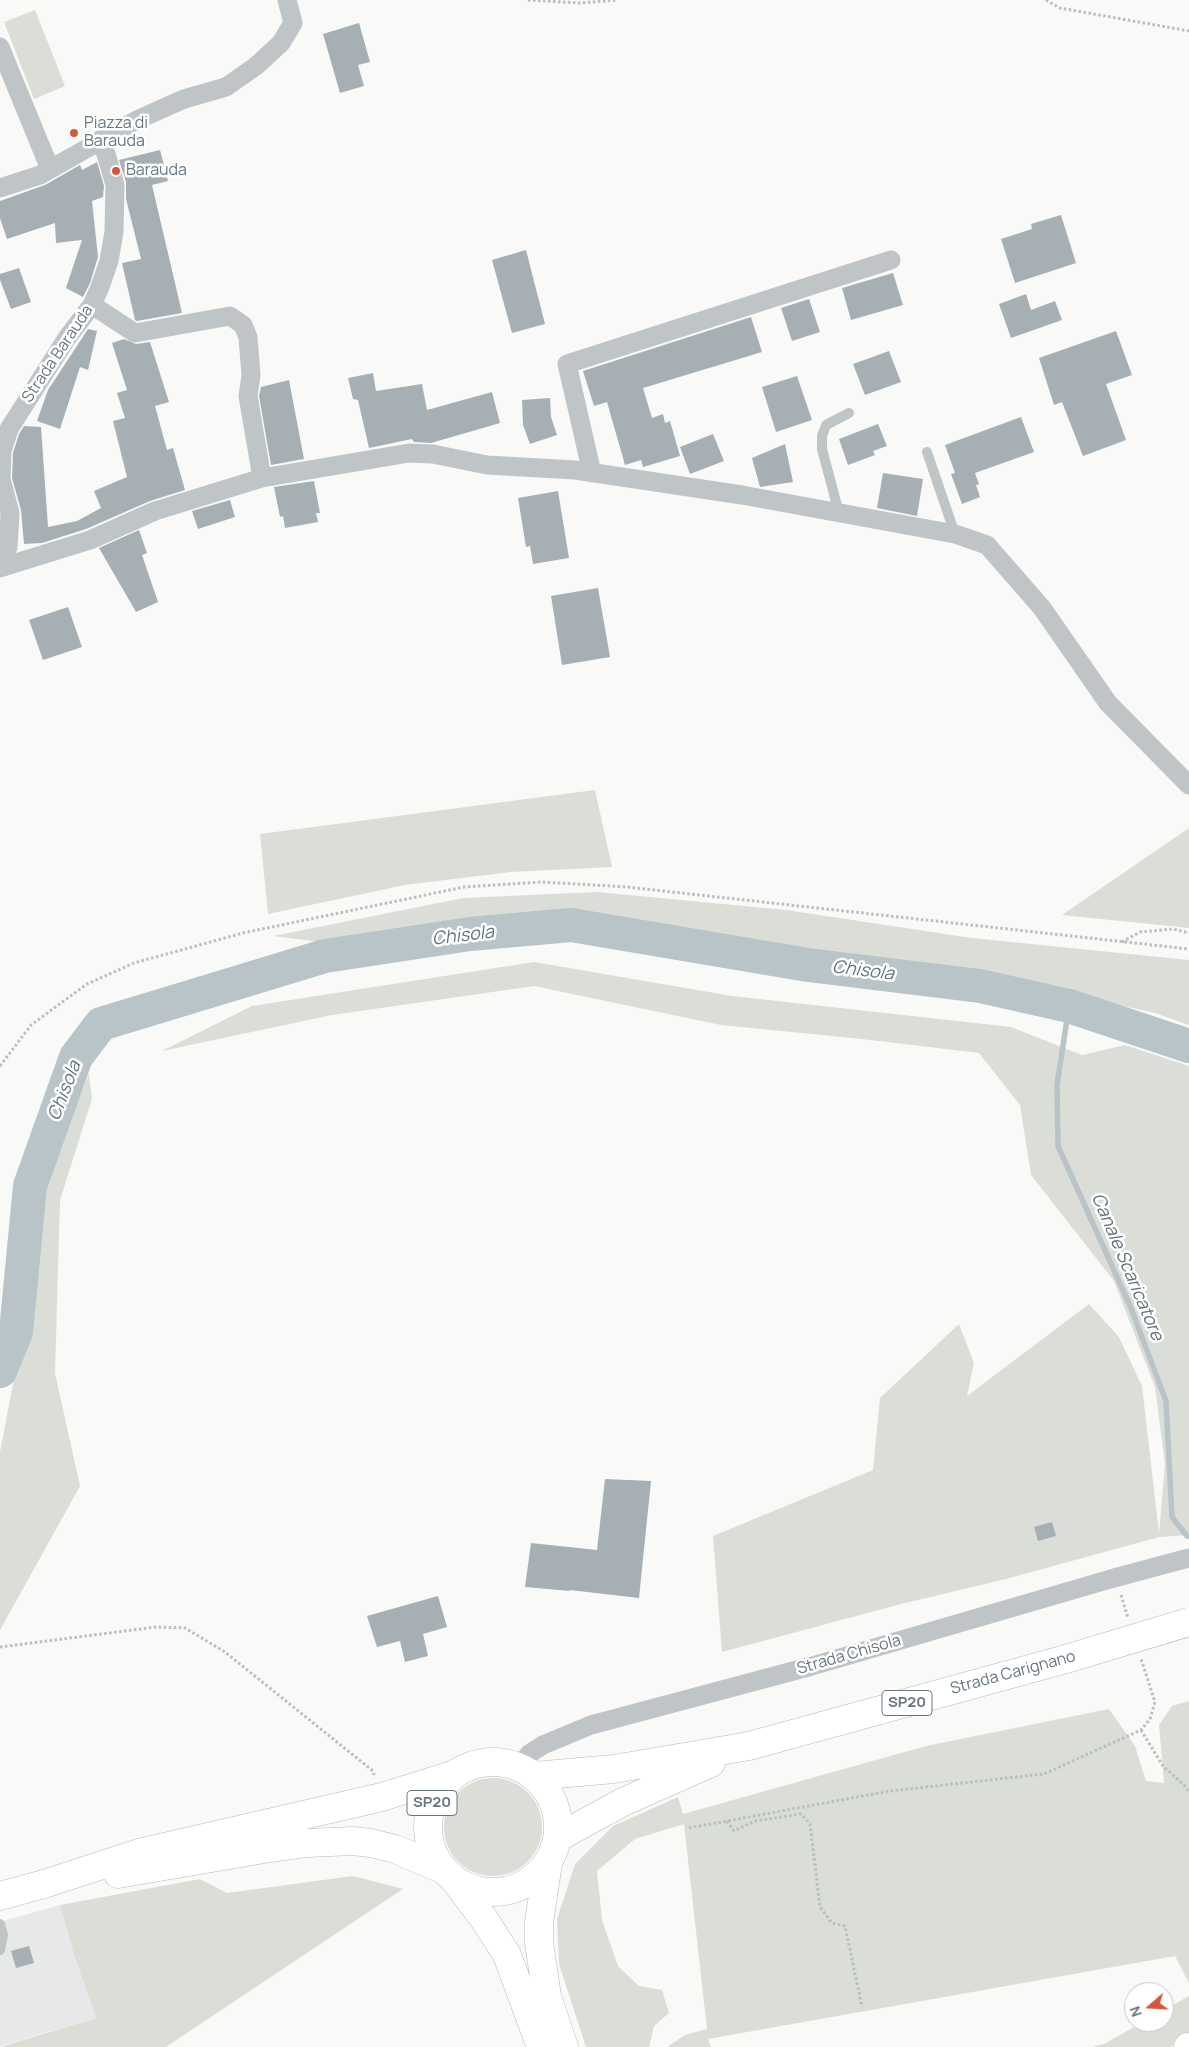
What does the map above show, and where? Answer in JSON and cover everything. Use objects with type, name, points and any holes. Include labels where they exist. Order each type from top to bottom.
[{"type":"main road","name":"Strada Carignano","points":[[749,1746],[1066,1659],[1189,1622]]},
{"type":"main road","name":"SP20","points":[[0,1896],[44,1884],[139,1853],[382,1797],[452,1775],[461,1769],[480,1762],[500,1762],[527,1772],[614,1769],[749,1746]]},
{"type":"main road","name":"SP20","points":[[44,1884],[151,1870],[264,1849],[332,1842],[372,1843],[395,1849],[475,1890],[496,1893],[516,1888],[534,1878],[552,1850],[623,1802],[749,1746]]},
{"type":"main road","points":[[527,1772],[546,1789],[554,1804],[558,1821],[538,1922],[539,1943],[547,1996],[564,2047]]},
{"type":"main road","name":"SP20","points":[[449,1875],[432,1852],[427,1834],[428,1815],[434,1797],[452,1775]]},
{"type":"main road","points":[[449,1875],[484,1919],[507,1955],[541,2047]]},
{"type":"street","points":[[0,188],[40,175],[137,120],[184,99],[226,87],[256,66],[281,43],[293,23],[287,0]]},
{"type":"street","points":[[0,47],[50,169]]},
{"type":"street","name":"Strada Barauda","points":[[0,567],[8,547],[10,513],[1,478],[2,451],[9,429],[67,338],[92,305],[109,261],[115,207],[115,185],[100,140]]},
{"type":"street","points":[[592,473],[567,364],[890,260]]},
{"type":"street","points":[[92,305],[135,333],[230,316],[242,325],[248,337],[252,375],[248,396],[262,478]]},
{"type":"street","points":[[0,567],[90,540],[155,511],[262,478],[410,453],[433,454],[488,465],[592,473],[742,495],[954,534],[987,545],[1042,608],[1108,703],[1189,785]]},
{"type":"street","name":"Strada Chisola","points":[[527,1772],[529,1754],[543,1745],[591,1725],[812,1666],[1189,1558]]},
{"type":"lane","points":[[839,513],[822,449],[822,436],[826,425],[849,414]]},
{"type":"lane","points":[[926,452],[954,534]]},
{"type":"lane","points":[[0,1924],[3,1935],[0,1950]]},
{"type":"path","points":[[528,0],[580,3],[617,0]]},
{"type":"path","points":[[1046,0],[1060,8],[1189,31]]},
{"type":"path","points":[[0,1066],[31,1024],[87,984],[134,963],[243,933],[464,887],[542,882],[627,888],[991,926],[1189,949]]},
{"type":"path","points":[[1122,942],[1140,932],[1173,929],[1189,933]]},
{"type":"path","points":[[1114,1578],[1130,1623]]},
{"type":"path","points":[[0,1648],[156,1626],[185,1628],[225,1652],[372,1771],[382,1797]]},
{"type":"path","points":[[689,1828],[890,1791],[1044,1774],[1141,1730],[1150,1719],[1155,1702],[1141,1658]]},
{"type":"path","points":[[1141,1730],[1163,1766],[1185,1786],[1189,1793]]},
{"type":"path","points":[[727,1821],[734,1831],[755,1820],[801,1814],[810,1824],[820,1907],[832,1923],[846,1926],[862,2007]]},
{"type":"shaded area","points":[[35,10],[65,86],[34,99],[4,22]]},
{"type":"shaded area","points":[[595,790],[612,867],[511,872],[405,885],[268,914],[260,834]]},
{"type":"shaded area","points":[[1189,828],[1189,928],[1062,915]]},
{"type":"shaded area","points":[[597,892],[786,910],[972,938],[1189,960],[1189,1025],[1155,1013],[964,971],[775,946],[593,913],[465,918],[321,942],[273,936],[463,898]]},
{"type":"shaded area","points":[[534,962],[732,996],[1011,1027],[1082,1055],[1125,1045],[1189,1066],[1189,1535],[1159,1537],[1006,1579],[901,1604],[722,1652],[713,1536],[873,1470],[880,1398],[959,1324],[974,1363],[967,1396],[1089,1304],[1119,1337],[1142,1386],[1159,1533],[1165,1464],[1155,1387],[1114,1281],[1031,1175],[1020,1105],[979,1053],[721,1025],[534,986],[332,1015],[162,1051],[252,1006]]},
{"type":"shaded area","points":[[89,1074],[92,1099],[60,1200],[55,1373],[80,1486],[0,1630],[0,1452],[20,1347],[40,1190]]},
{"type":"shaded area","points":[[1189,1701],[1189,1983],[1175,1956],[708,2039],[711,2047],[667,2047],[685,2035],[707,2029],[684,1824],[635,1839],[597,1871],[602,1920],[618,1966],[639,1986],[662,1990],[669,2013],[654,2026],[649,2047],[586,2047],[559,1964],[557,1919],[575,1864],[613,1826],[678,1797],[683,1814],[926,1746],[1109,1709],[1135,1746],[1146,1781],[1164,1783],[1159,1725],[1172,1706]]},
{"type":"shaded area","points":[[493,1778],[512,1782],[528,1792],[538,1808],[542,1827],[538,1846],[528,1862],[512,1872],[493,1876],[474,1872],[458,1862],[448,1846],[444,1827],[448,1808],[458,1792],[474,1782]]},
{"type":"shaded area","points":[[353,1876],[403,1889],[166,2047],[0,2047],[96,2018],[74,1955],[60,1905],[200,1879],[227,1893]]},
{"type":"shaded area","points":[[60,1905],[74,1955],[96,2018],[0,2046],[0,1922]]},
{"type":"shaded area","points":[[1189,1996],[1189,2036],[1181,2042],[1169,2047],[1092,2047],[1104,2044],[1125,2032],[1174,2032],[1174,2004]]},
{"type":"building","points":[[359,23],[370,62],[358,65],[364,86],[340,93],[323,34]]},
{"type":"building","points":[[160,150],[168,181],[152,185],[182,313],[137,321],[135,320],[122,263],[141,259],[126,199],[126,182],[119,160]]},
{"type":"building","points":[[97,162],[104,186],[103,197],[92,201],[98,257],[90,283],[83,297],[66,288],[82,240],[56,243],[55,223],[7,239],[0,218],[0,201],[45,185],[80,165],[82,170]]},
{"type":"building","points":[[1061,215],[1076,263],[1015,283],[1001,239],[1032,229],[1031,224]]},
{"type":"building","points":[[526,250],[545,324],[512,333],[492,260]]},
{"type":"building","points":[[19,268],[31,302],[11,309],[0,280],[0,274]]},
{"type":"building","points":[[893,273],[903,305],[851,320],[842,288]]},
{"type":"building","points":[[1026,294],[1031,310],[1055,301],[1062,320],[1011,338],[999,304]]},
{"type":"building","points":[[809,299],[820,332],[792,341],[781,308]]},
{"type":"building","points":[[751,317],[762,352],[643,388],[652,418],[663,414],[665,423],[670,421],[680,456],[643,467],[641,460],[625,465],[607,402],[594,406],[583,371]]},
{"type":"building","points":[[88,329],[97,331],[88,370],[80,367],[60,429],[37,421],[48,390]]},
{"type":"building","points":[[1116,331],[1132,375],[1106,384],[1126,440],[1083,456],[1062,402],[1054,405],[1039,358]]},
{"type":"building","points":[[124,339],[136,344],[150,342],[169,402],[155,406],[167,450],[173,448],[185,490],[150,501],[86,529],[42,543],[24,544],[21,510],[12,478],[13,453],[19,434],[24,426],[41,427],[48,527],[77,521],[101,508],[94,491],[127,477],[113,421],[125,418],[117,393],[127,390],[112,343]]},
{"type":"building","points":[[889,351],[901,382],[865,395],[853,364]]},
{"type":"building","points":[[373,373],[376,391],[422,384],[427,410],[492,392],[500,423],[431,443],[414,442],[412,439],[369,448],[358,400],[353,399],[348,378]]},
{"type":"building","points":[[797,376],[812,420],[776,432],[762,387]]},
{"type":"building","points":[[289,380],[304,459],[271,465],[259,396],[261,387]]},
{"type":"building","points":[[550,398],[551,417],[557,435],[530,444],[523,425],[522,400]]},
{"type":"building","points":[[1021,417],[1034,452],[975,473],[979,484],[976,485],[980,497],[962,504],[951,474],[955,473],[945,445]]},
{"type":"building","points":[[878,424],[887,446],[873,451],[875,455],[848,465],[839,439]]},
{"type":"building","points":[[713,434],[724,461],[690,474],[680,447]]},
{"type":"building","points":[[785,444],[793,482],[760,487],[752,458]]},
{"type":"building","points":[[883,473],[923,479],[917,516],[877,508]]},
{"type":"building","points":[[314,481],[320,513],[316,513],[318,522],[285,528],[283,516],[280,517],[274,487]]},
{"type":"building","points":[[558,491],[569,558],[533,564],[530,546],[526,547],[518,498]]},
{"type":"building","points":[[230,500],[235,517],[198,529],[192,511]]},
{"type":"building","points":[[139,530],[147,553],[142,555],[158,602],[136,612],[99,548]]},
{"type":"building","points":[[598,588],[610,657],[562,665],[551,596]]},
{"type":"building","points":[[68,607],[82,647],[43,660],[29,620]]},
{"type":"building","points":[[605,1479],[651,1481],[639,1598],[525,1587],[531,1543],[597,1550]]},
{"type":"building","points":[[1052,1522],[1056,1536],[1038,1541],[1034,1527]]},
{"type":"building","points":[[438,1596],[447,1627],[423,1634],[428,1656],[405,1662],[400,1641],[377,1647],[367,1616]]},
{"type":"building","points":[[29,1946],[34,1963],[16,1968],[11,1951]]},
{"type":"waterway","name":"Chisola","points":[[0,1371],[16,1332],[30,1186],[76,1057],[101,1024],[325,956],[470,934],[571,925],[808,965],[980,986],[1069,1006],[1189,1046]]},
{"type":"waterway","name":"Canale Scaricatore","points":[[1069,1006],[1057,1085],[1058,1146],[1131,1308],[1166,1401],[1172,1517],[1187,1536]]},
{"type":"place","name":"Piazza di Barauda","points":[[74,133]]},
{"type":"place","name":"Barauda","points":[[116,171]]}]
